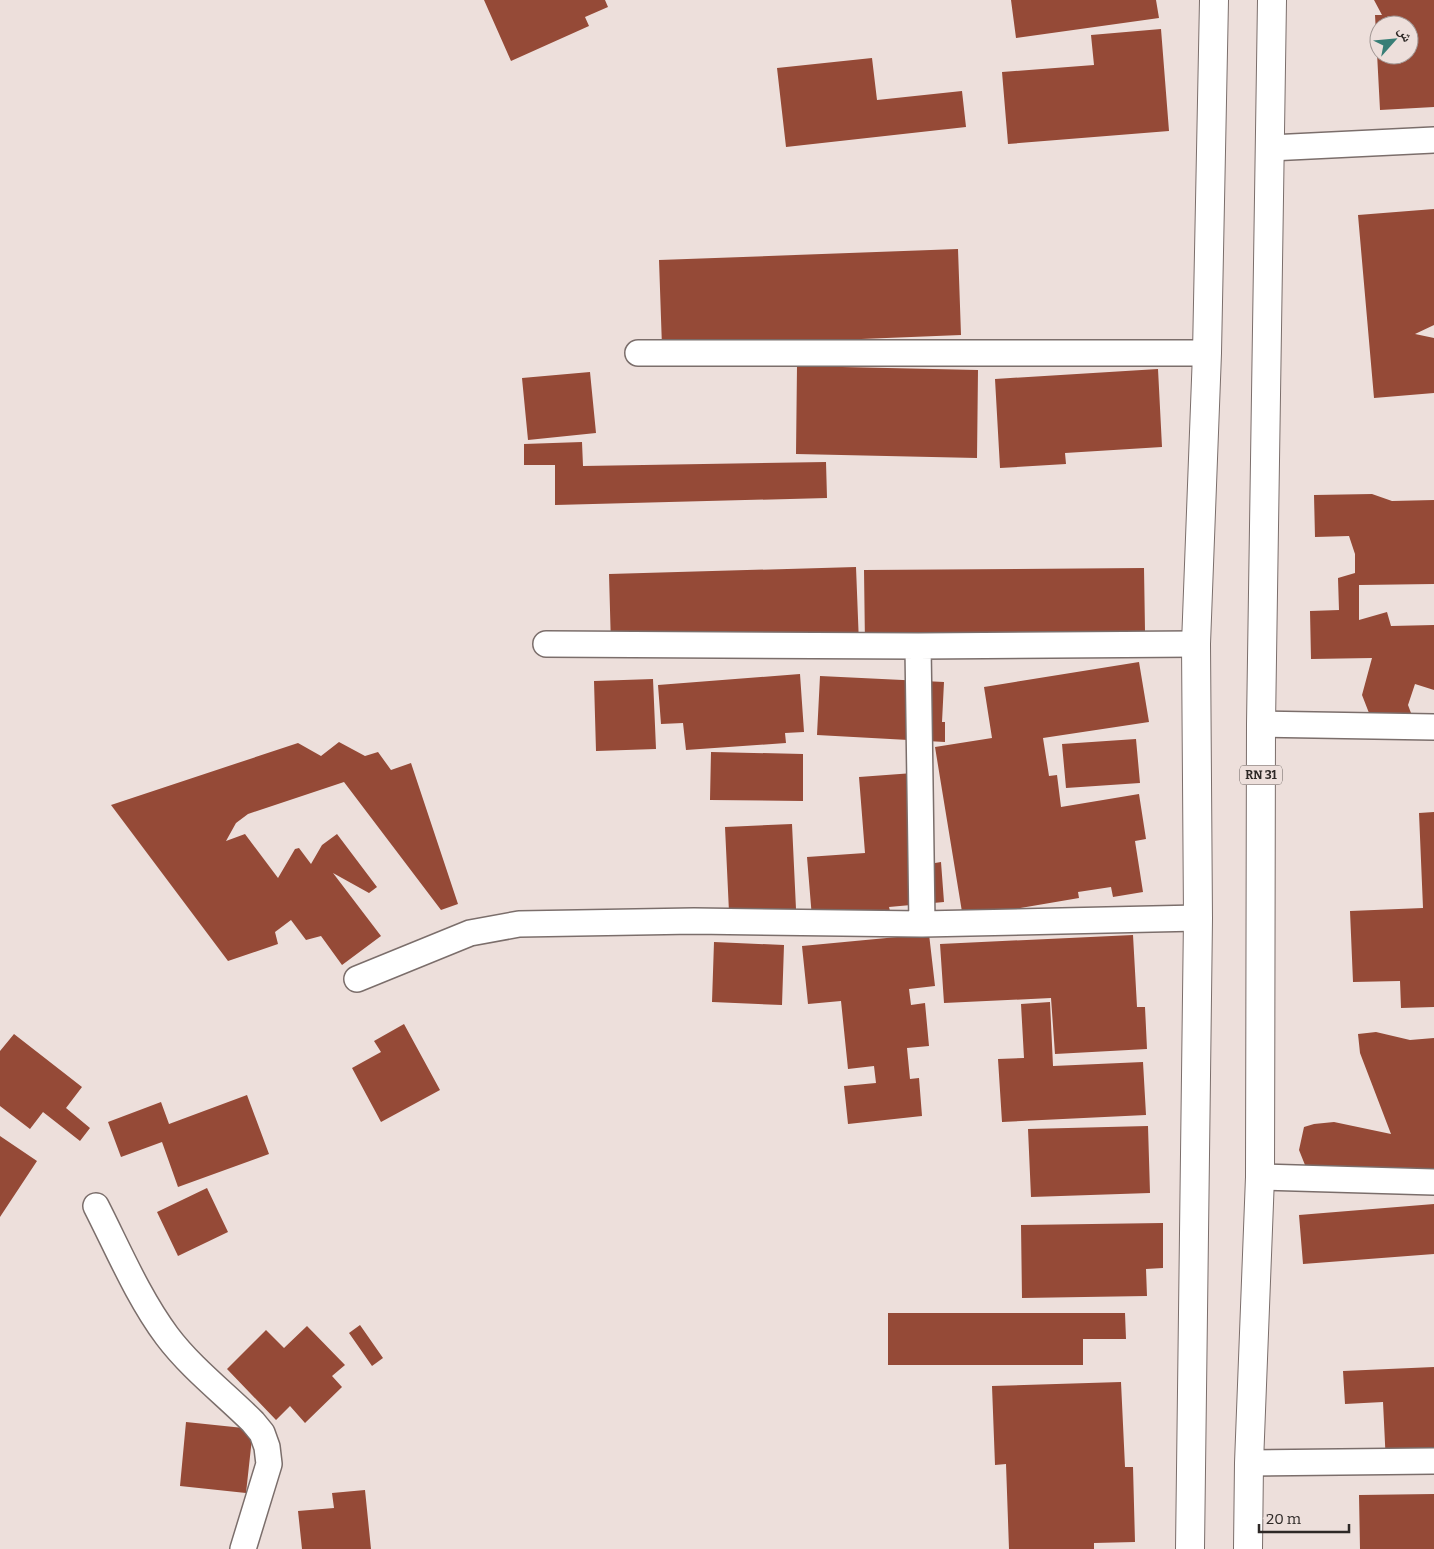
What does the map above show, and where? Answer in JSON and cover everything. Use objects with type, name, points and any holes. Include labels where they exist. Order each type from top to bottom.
[{"type":"highway","points":[[1190,1549],[1198,918],[1196,644],[1207,353],[1214,0]]},
{"type":"highway","name":"RN 31","points":[[1248,1549],[1249,1463],[1260,1177],[1261,724],[1272,0]]},
{"type":"street","points":[[1269,148],[1434,140]]},
{"type":"street","points":[[638,353],[1207,353]]},
{"type":"street","points":[[546,644],[918,646],[1196,644]]},
{"type":"street","points":[[918,646],[922,924]]},
{"type":"street","points":[[1261,724],[1434,727]]},
{"type":"street","points":[[357,979],[470,933],[519,924],[694,921],[922,924],[1198,918]]},
{"type":"street","points":[[1260,1177],[1434,1182]]},
{"type":"street","points":[[96,1206],[147,1304],[166,1335],[183,1356],[254,1422],[262,1433],[267,1447],[269,1464],[243,1549]]},
{"type":"street","points":[[1249,1463],[1434,1462]]},
{"type":"building","points":[[484,0],[605,0],[608,7],[585,17],[589,26],[511,61]]},
{"type":"building","points":[[1011,0],[1156,0],[1159,18],[1016,38]]},
{"type":"building","points":[[1374,0],[1434,0],[1434,107],[1380,110],[1378,65],[1419,65],[1419,15],[1382,15]]},
{"type":"building","points":[[1161,29],[1169,131],[1008,144],[1002,72],[1094,65],[1091,35]]},
{"type":"building","points":[[872,58],[877,100],[962,91],[966,127],[786,147],[777,68]]},
{"type":"building","points":[[1434,209],[1434,325],[1415,334],[1434,338],[1434,393],[1374,398],[1358,215]]},
{"type":"building","points":[[958,249],[961,335],[662,347],[659,260]]},
{"type":"building","points":[[797,366],[978,370],[977,458],[796,454]]},
{"type":"building","points":[[1158,369],[1162,447],[1065,453],[1066,464],[1000,468],[995,379]]},
{"type":"building","points":[[590,372],[596,433],[528,440],[522,378]]},
{"type":"building","points":[[582,442],[583,466],[826,462],[827,498],[555,505],[555,465],[524,465],[524,444]]},
{"type":"building","points":[[1372,494],[1392,501],[1434,500],[1434,584],[1359,585],[1359,620],[1387,612],[1391,626],[1434,625],[1434,690],[1415,684],[1408,705],[1411,713],[1369,713],[1362,695],[1372,658],[1311,659],[1310,611],[1339,610],[1338,578],[1355,573],[1355,554],[1349,536],[1315,537],[1314,495]]},
{"type":"building","points":[[856,567],[859,644],[611,646],[609,574]]},
{"type":"building","points":[[1144,568],[1145,631],[1036,632],[1036,639],[865,645],[864,570]]},
{"type":"building","points":[[1139,662],[1149,722],[1043,738],[1049,776],[1057,775],[1061,807],[1139,794],[1146,839],[1135,841],[1143,892],[1113,897],[1111,887],[1078,892],[1079,898],[963,918],[935,747],[992,738],[984,687]]},
{"type":"building","points":[[800,674],[804,732],[785,733],[786,743],[686,750],[683,723],[661,724],[658,685]]},
{"type":"building","points":[[820,676],[944,682],[942,722],[945,722],[945,742],[817,735]]},
{"type":"building","points":[[653,679],[656,749],[596,751],[594,681]]},
{"type":"building","points":[[1136,739],[1140,783],[1066,788],[1062,744]]},
{"type":"building","points":[[339,742],[365,756],[378,752],[391,770],[411,763],[458,904],[441,910],[344,782],[248,814],[236,823],[226,841],[245,834],[278,878],[295,849],[299,848],[311,864],[322,845],[337,834],[377,887],[369,893],[333,873],[381,936],[342,965],[321,936],[306,940],[291,920],[275,932],[278,944],[228,961],[111,805],[298,743],[321,756]]},
{"type":"building","points":[[711,752],[803,754],[803,801],[710,800]]},
{"type":"building","points":[[927,772],[935,863],[941,862],[944,902],[889,907],[890,911],[812,918],[807,857],[865,853],[859,777]]},
{"type":"building","points":[[1434,812],[1434,1007],[1401,1008],[1400,981],[1353,982],[1350,911],[1423,908],[1419,813]]},
{"type":"building","points":[[792,824],[796,909],[729,912],[725,827]]},
{"type":"building","points":[[929,934],[935,986],[909,989],[911,1005],[925,1003],[929,1046],[907,1048],[910,1079],[919,1078],[922,1116],[848,1124],[844,1086],[876,1083],[874,1066],[848,1069],[841,1001],[808,1004],[802,946]]},
{"type":"building","points":[[1133,935],[1137,1007],[1145,1007],[1147,1049],[1055,1054],[1051,998],[944,1003],[940,944]]},
{"type":"building","points":[[714,942],[784,945],[782,1005],[712,1002]]},
{"type":"building","points":[[1050,1002],[1053,1066],[1143,1062],[1146,1115],[1002,1122],[998,1059],[1024,1058],[1021,1004]]},
{"type":"building","points":[[404,1024],[440,1090],[381,1122],[352,1068],[381,1052],[374,1041]]},
{"type":"building","points":[[1376,1032],[1410,1040],[1434,1038],[1434,1189],[1307,1170],[1299,1150],[1304,1127],[1314,1124],[1334,1122],[1391,1134],[1360,1053],[1358,1034]]},
{"type":"building","points":[[14,1034],[82,1087],[66,1108],[90,1128],[80,1141],[43,1112],[30,1129],[0,1106],[0,1051]]},
{"type":"building","points":[[247,1095],[269,1154],[178,1187],[162,1142],[121,1157],[108,1122],[161,1102],[169,1124]]},
{"type":"building","points":[[1148,1126],[1150,1193],[1031,1197],[1028,1129]]},
{"type":"building","points":[[0,1136],[37,1161],[0,1217]]},
{"type":"building","points":[[207,1188],[228,1232],[178,1256],[157,1212]]},
{"type":"building","points":[[1434,1204],[1434,1254],[1303,1264],[1299,1215]]},
{"type":"building","points":[[1163,1223],[1163,1268],[1146,1269],[1147,1296],[1022,1298],[1021,1225]]},
{"type":"building","points":[[888,1313],[1125,1313],[1126,1339],[1083,1339],[1083,1365],[888,1365]]},
{"type":"building","points":[[360,1325],[383,1358],[372,1366],[349,1333]]},
{"type":"building","points":[[307,1326],[345,1365],[332,1376],[342,1387],[305,1423],[290,1406],[276,1420],[227,1369],[266,1330],[284,1348]]},
{"type":"building","points":[[1434,1367],[1434,1462],[1386,1464],[1383,1402],[1345,1404],[1343,1371]]},
{"type":"building","points":[[1121,1382],[1125,1467],[1133,1467],[1135,1542],[1094,1543],[1094,1549],[1009,1549],[1006,1464],[995,1465],[992,1386]]},
{"type":"building","points":[[186,1422],[253,1429],[246,1493],[180,1486]]},
{"type":"building","points":[[365,1490],[371,1549],[302,1549],[298,1511],[334,1508],[332,1493]]},
{"type":"building","points":[[1434,1494],[1434,1549],[1360,1549],[1359,1495]]}]
